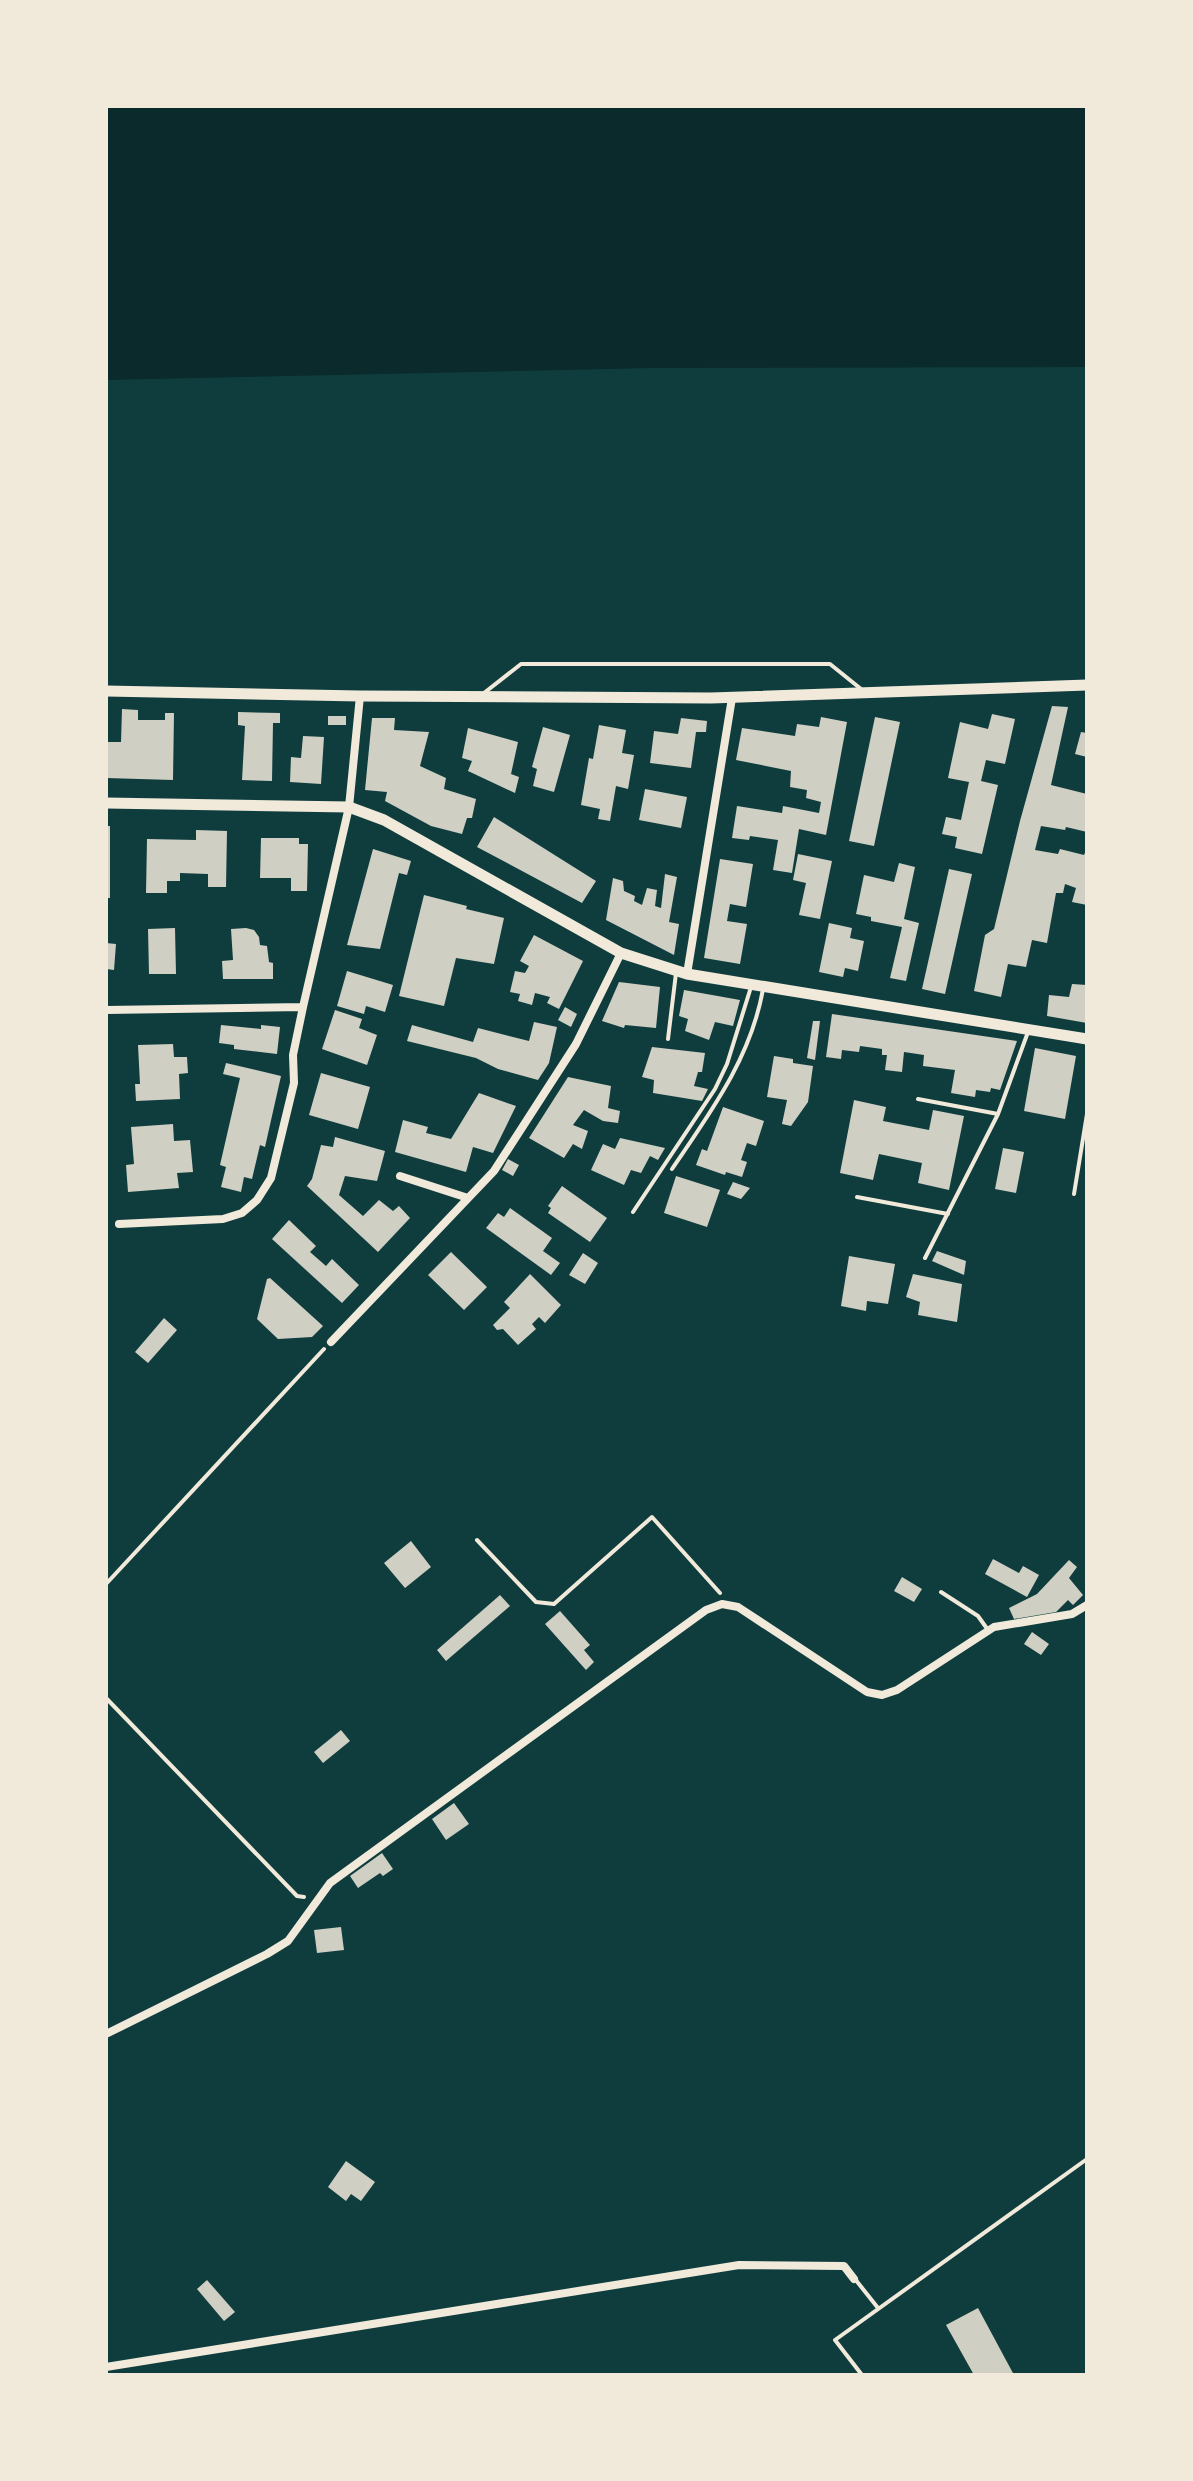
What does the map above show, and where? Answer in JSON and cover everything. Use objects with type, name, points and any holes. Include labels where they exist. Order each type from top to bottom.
[{"type":"street","points":[[106,691],[732,698],[1087,685]]},
{"type":"street","points":[[119,1224],[223,1219],[242,1213],[257,1200],[271,1178],[294,1083],[293,1055],[303,1007],[349,807],[360,696]]},
{"type":"street","points":[[682,973],[732,698]]},
{"type":"street","points":[[106,803],[349,807],[384,820],[621,953],[682,973],[1087,1039]]},
{"type":"street","points":[[331,1342],[494,1171],[576,1044],[621,953]]},
{"type":"street","points":[[106,1010],[303,1007]]},
{"type":"street","points":[[400,1176],[468,1198]]},
{"type":"street","points":[[106,2034],[288,1941],[330,1883],[706,1610],[722,1604],[738,1607],[867,1692],[882,1695],[897,1690],[994,1627],[1072,1614],[1087,1605]]},
{"type":"street","points":[[106,2367],[739,2265],[844,2266],[854,2279]]},
{"type":"lane","points":[[479,697],[521,664],[830,664],[866,693]]},
{"type":"lane","points":[[668,1039],[682,973]]},
{"type":"lane","points":[[672,1169],[724,1094],[760,1004],[758,986]]},
{"type":"lane","points":[[633,1212],[715,1089],[758,986]]},
{"type":"lane","points":[[925,1258],[998,1114],[1029,1029]]},
{"type":"lane","points":[[918,1099],[998,1114]]},
{"type":"lane","points":[[1074,1194],[1087,1114]]},
{"type":"lane","points":[[857,1197],[948,1214]]},
{"type":"lane","points":[[941,1592],[978,1616],[988,1630]]},
{"type":"lane","points":[[862,2375],[835,2340],[1087,2159]]},
{"type":"lane","points":[[854,2279],[878,2308]]},
{"type":"path","points":[[106,1584],[331,1342]]},
{"type":"path","points":[[477,1540],[536,1602],[554,1604],[652,1517],[720,1591],[722,1604]]},
{"type":"path","points":[[106,1698],[297,1896],[317,1900]]},
{"type":"water","points":[[106,106],[1087,106],[1087,367],[653,368],[106,380]]},
{"type":"building","points":[[1052,706],[1068,707],[1051,785],[1087,794],[1087,832],[1041,826],[1035,850],[1058,854],[1060,849],[1084,855],[1087,848],[1087,905],[1072,902],[1076,888],[1065,884],[1063,893],[1056,893],[1047,943],[1032,940],[1026,967],[1008,964],[1001,997],[974,991],[985,935],[994,929]]},
{"type":"building","points":[[122,709],[138,710],[138,720],[165,720],[165,713],[174,713],[173,780],[106,778],[106,742],[121,742]]},
{"type":"building","points":[[238,712],[280,713],[280,723],[273,723],[272,781],[242,780],[245,726],[238,725]]},
{"type":"building","points":[[992,714],[1015,719],[1005,764],[986,760],[981,781],[998,785],[982,854],[955,848],[957,837],[942,834],[946,817],[961,820],[969,782],[948,778],[960,722],[988,729]]},
{"type":"building","points":[[328,716],[346,716],[346,725],[328,725]]},
{"type":"building","points":[[821,717],[847,722],[826,835],[799,829],[792,873],[773,870],[778,840],[750,836],[749,840],[732,838],[737,806],[782,813],[783,806],[819,813],[821,802],[806,798],[807,790],[790,787],[791,771],[736,760],[742,728],[795,736],[797,724],[819,727]]},
{"type":"building","points":[[875,717],[900,722],[874,846],[849,841]]},
{"type":"building","points":[[372,718],[395,718],[394,730],[429,732],[420,766],[446,778],[444,789],[476,799],[472,818],[467,818],[462,834],[431,826],[385,801],[387,792],[365,790]]},
{"type":"building","points":[[681,718],[707,721],[706,732],[696,732],[691,768],[650,763],[654,731],[678,734]]},
{"type":"building","points":[[599,725],[626,730],[622,753],[634,755],[628,789],[616,786],[610,821],[598,819],[600,809],[581,805],[589,758],[593,759]]},
{"type":"building","points":[[543,727],[570,735],[554,792],[533,786],[537,769],[532,767]]},
{"type":"building","points":[[468,728],[518,742],[511,774],[519,777],[515,793],[468,771],[472,761],[462,758]]},
{"type":"building","points":[[1081,732],[1087,733],[1087,757],[1075,754]]},
{"type":"building","points":[[303,736],[324,737],[321,784],[290,782],[291,757],[301,758]]},
{"type":"building","points":[[645,789],[687,797],[681,828],[639,820]]},
{"type":"building","points":[[494,817],[596,881],[582,903],[477,847]]},
{"type":"building","points":[[106,826],[110,826],[110,898],[106,898]]},
{"type":"building","points":[[196,830],[227,831],[226,887],[208,887],[208,874],[180,873],[180,881],[167,881],[167,893],[146,893],[147,839],[196,840]]},
{"type":"building","points":[[261,838],[299,838],[299,844],[308,844],[307,891],[291,891],[291,878],[260,878]]},
{"type":"building","points":[[373,849],[411,861],[407,875],[399,873],[380,949],[347,945]]},
{"type":"building","points":[[798,854],[832,861],[820,919],[799,915],[806,883],[793,880]]},
{"type":"building","points":[[720,859],[753,864],[746,907],[730,904],[727,921],[747,924],[740,964],[704,958]]},
{"type":"building","points":[[899,863],[915,867],[904,919],[919,923],[906,981],[890,978],[902,927],[871,921],[871,917],[856,914],[864,875],[894,882]]},
{"type":"building","points":[[949,869],[972,874],[945,994],[922,989]]},
{"type":"building","points":[[665,874],[677,877],[669,922],[679,924],[674,955],[606,920],[613,878],[623,881],[624,891],[635,896],[634,901],[642,905],[647,888],[657,890],[655,906],[661,908]]},
{"type":"building","points":[[424,895],[504,918],[494,964],[456,958],[444,1006],[399,996]]},
{"type":"building","points":[[829,923],[852,928],[850,938],[864,941],[858,971],[845,968],[843,977],[819,972]]},
{"type":"building","points":[[175,928],[176,974],[149,974],[148,929]]},
{"type":"building","points":[[231,929],[254,930],[260,945],[267,946],[269,962],[273,963],[273,979],[223,979],[222,961],[233,960]]},
{"type":"building","points":[[534,935],[583,961],[559,1009],[547,1003],[550,997],[535,993],[532,1005],[518,1001],[520,994],[510,992],[515,971],[525,973],[529,966],[520,961]]},
{"type":"building","points":[[106,943],[116,944],[114,970],[106,969]]},
{"type":"building","points":[[347,971],[393,985],[385,1012],[366,1006],[364,1014],[337,1006]]},
{"type":"building","points":[[619,982],[660,987],[656,1028],[625,1025],[624,1028],[602,1021]]},
{"type":"building","points":[[1072,984],[1087,985],[1087,1023],[1047,1016],[1049,995],[1069,997]]},
{"type":"building","points":[[684,990],[740,1000],[733,1026],[715,1022],[709,1040],[685,1031],[688,1019],[679,1016]]},
{"type":"building","points":[[565,1007],[577,1014],[571,1027],[558,1020]]},
{"type":"building","points":[[335,1010],[362,1019],[359,1028],[377,1035],[367,1065],[322,1049]]},
{"type":"building","points":[[832,1014],[1017,1041],[1000,1090],[976,1090],[975,1097],[951,1093],[955,1070],[923,1066],[924,1055],[904,1052],[902,1072],[885,1070],[887,1055],[882,1055],[882,1049],[860,1046],[859,1052],[842,1050],[841,1059],[826,1057]]},
{"type":"building","points":[[813,1021],[820,1021],[815,1060],[807,1058]]},
{"type":"building","points":[[534,1022],[557,1027],[549,1063],[538,1080],[498,1069],[476,1058],[407,1041],[412,1025],[473,1042],[478,1028],[529,1041]]},
{"type":"building","points":[[221,1025],[261,1029],[261,1025],[280,1027],[277,1054],[234,1049],[234,1045],[219,1043]]},
{"type":"building","points":[[173,1044],[174,1057],[187,1057],[188,1073],[179,1074],[180,1099],[136,1101],[135,1084],[140,1084],[138,1045]]},
{"type":"building","points":[[652,1047],[705,1053],[702,1072],[698,1072],[694,1086],[708,1089],[702,1101],[653,1093],[654,1080],[642,1077]]},
{"type":"building","points":[[1035,1048],[1076,1056],[1065,1119],[1024,1111]]},
{"type":"building","points":[[774,1056],[813,1066],[808,1102],[791,1126],[782,1124],[787,1100],[767,1097]]},
{"type":"building","points":[[226,1063],[281,1076],[265,1147],[260,1145],[252,1179],[244,1177],[241,1192],[221,1187],[226,1167],[220,1165],[240,1078],[223,1074]]},
{"type":"building","points":[[321,1073],[370,1087],[358,1129],[309,1115]]},
{"type":"building","points":[[568,1077],[611,1086],[608,1108],[620,1111],[618,1123],[603,1121],[584,1110],[573,1125],[588,1131],[582,1149],[573,1144],[564,1158],[529,1138]]},
{"type":"building","points":[[479,1093],[516,1106],[493,1153],[473,1147],[466,1172],[395,1152],[403,1120],[428,1127],[426,1133],[451,1139]]},
{"type":"building","points":[[854,1100],[886,1107],[883,1121],[929,1130],[933,1110],[964,1116],[949,1190],[918,1183],[922,1163],[879,1154],[873,1180],[840,1173]]},
{"type":"building","points":[[723,1107],[764,1121],[756,1146],[747,1143],[741,1160],[747,1162],[742,1177],[696,1165],[702,1149],[707,1151]]},
{"type":"building","points":[[173,1124],[174,1141],[190,1140],[193,1172],[177,1173],[179,1188],[128,1192],[126,1165],[134,1164],[131,1127]]},
{"type":"building","points":[[335,1137],[385,1151],[377,1181],[345,1176],[339,1195],[363,1216],[379,1200],[393,1211],[399,1206],[410,1218],[378,1252],[307,1186],[312,1179],[321,1145],[333,1147]]},
{"type":"building","points":[[620,1138],[665,1148],[658,1160],[650,1156],[641,1173],[631,1170],[624,1185],[591,1170],[603,1144],[615,1149]]},
{"type":"building","points":[[1003,1148],[1024,1152],[1016,1193],[995,1189]]},
{"type":"building","points":[[508,1159],[519,1165],[513,1176],[502,1170]]},
{"type":"building","points":[[676,1176],[720,1190],[707,1227],[664,1213]]},
{"type":"building","points":[[733,1182],[750,1188],[741,1199],[727,1194]]},
{"type":"building","points":[[562,1186],[607,1218],[590,1242],[548,1213],[551,1208],[548,1206]]},
{"type":"building","points":[[510,1208],[552,1238],[543,1251],[560,1263],[551,1275],[486,1228],[498,1213],[504,1217]]},
{"type":"building","points":[[289,1220],[316,1246],[310,1252],[326,1266],[332,1259],[359,1285],[342,1303],[272,1239]]},
{"type":"building","points":[[937,1251],[966,1261],[964,1275],[932,1261]]},
{"type":"building","points":[[451,1252],[487,1287],[464,1310],[428,1275]]},
{"type":"building","points":[[583,1253],[598,1263],[585,1284],[569,1275]]},
{"type":"building","points":[[849,1256],[895,1264],[888,1304],[867,1301],[866,1311],[841,1306]]},
{"type":"building","points":[[530,1274],[561,1305],[545,1323],[539,1317],[532,1324],[536,1329],[518,1345],[503,1329],[497,1330],[493,1325],[510,1308],[504,1302]]},
{"type":"building","points":[[913,1274],[962,1284],[957,1322],[918,1315],[920,1302],[906,1297]]},
{"type":"building","points":[[270,1278],[323,1326],[312,1337],[278,1339],[257,1319],[267,1279]]},
{"type":"building","points":[[164,1318],[177,1330],[148,1363],[135,1352]]},
{"type":"building","points":[[411,1541],[431,1567],[405,1588],[384,1563]]},
{"type":"building","points":[[993,1559],[1019,1573],[1023,1566],[1039,1575],[1027,1597],[985,1574]]},
{"type":"building","points":[[1069,1560],[1077,1567],[1069,1578],[1083,1595],[1073,1605],[1068,1600],[1056,1612],[1014,1619],[1009,1608],[1037,1594]]},
{"type":"building","points":[[902,1577],[922,1589],[914,1602],[894,1591]]},
{"type":"building","points":[[500,1595],[510,1606],[446,1661],[437,1650]]},
{"type":"building","points":[[560,1611],[590,1645],[584,1650],[594,1662],[586,1670],[545,1624]]},
{"type":"building","points":[[1032,1632],[1049,1644],[1041,1655],[1024,1644]]},
{"type":"building","points":[[341,1730],[350,1741],[323,1763],[314,1752]]},
{"type":"building","points":[[454,1803],[469,1824],[446,1840],[432,1819]]},
{"type":"building","points":[[382,1853],[393,1869],[383,1876],[380,1873],[358,1888],[350,1876]]},
{"type":"building","points":[[341,1927],[344,1950],[317,1953],[314,1930]]},
{"type":"building","points":[[346,2161],[375,2182],[361,2201],[351,2194],[346,2201],[328,2187]]},
{"type":"building","points":[[207,2280],[235,2312],[224,2321],[197,2289]]},
{"type":"building","points":[[978,2308],[1014,2375],[974,2375],[946,2325]]}]
